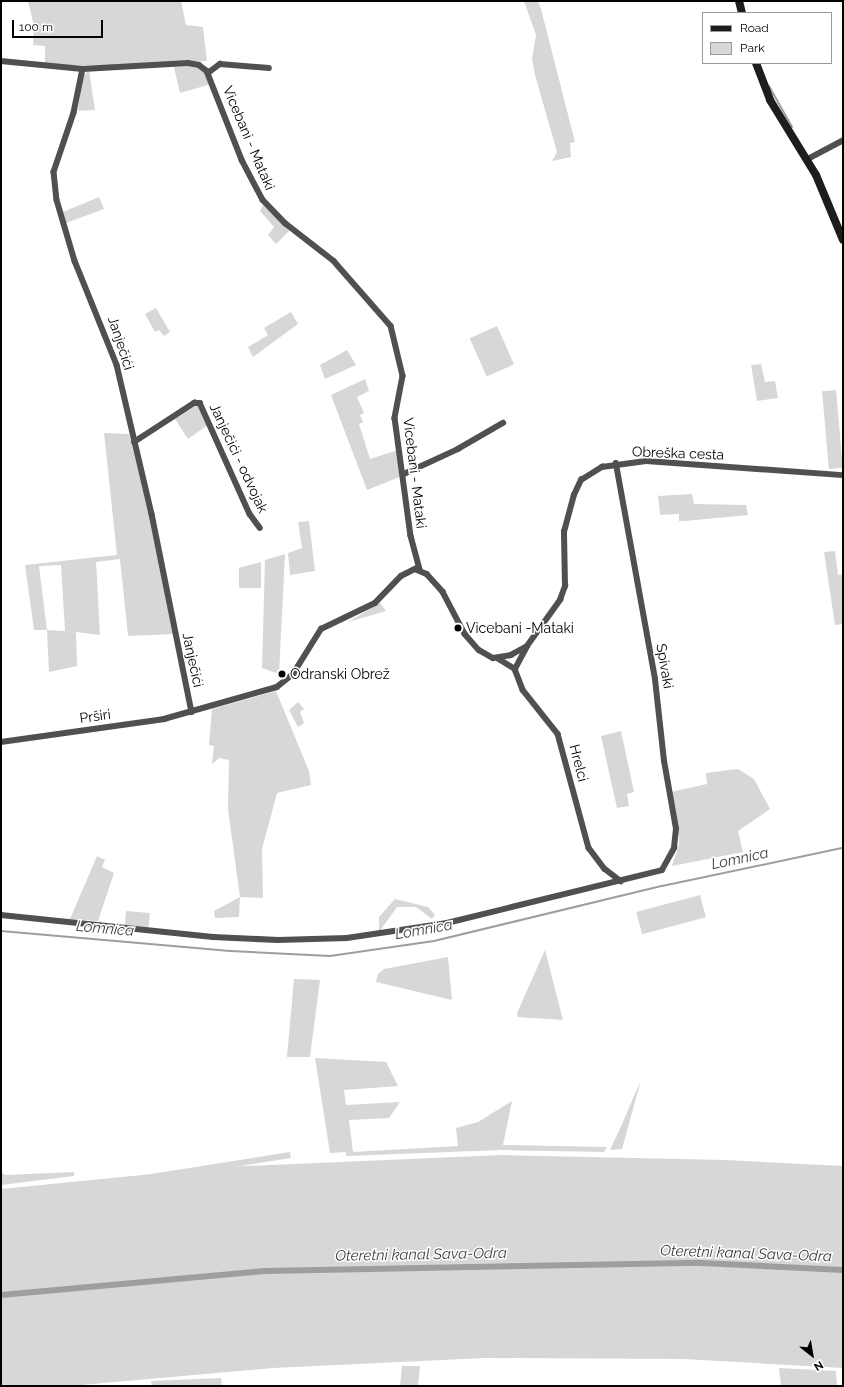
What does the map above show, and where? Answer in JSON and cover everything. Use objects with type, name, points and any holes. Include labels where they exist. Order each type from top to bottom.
[{"type":"main road","points":[[739,1],[742,12]]},
{"type":"main road","points":[[756,64],[768,96],[808,159],[843,240]]},
{"type":"street","points":[[1,61],[83,69]]},
{"type":"street","name":"Vicebani - Mataki","points":[[83,69],[188,63],[199,65],[208,73],[242,160],[266,204],[334,261],[391,326],[403,370],[395,413],[411,536],[420,570]]},
{"type":"street","points":[[208,73],[220,64],[270,68]]},
{"type":"street","name":"Janječići","points":[[83,69],[74,113],[54,172],[57,200],[75,261],[111,347],[134,442],[148,492],[192,712]]},
{"type":"street","points":[[808,159],[843,140]]},
{"type":"street","name":"Janječići - odvojak","points":[[134,442],[194,403],[200,403],[250,514],[260,528]]},
{"type":"street","points":[[404,474],[458,449],[503,423]]},
{"type":"street","name":"Obreška cesta","points":[[499,659],[527,646],[556,609],[563,593],[564,532],[577,488],[594,470],[616,464],[646,461],[843,475]]},
{"type":"street","name":"Spivaki","points":[[616,464],[656,686],[664,761],[675,819],[674,848],[662,870],[621,881]]},
{"type":"street","points":[[192,712],[284,684],[321,629],[375,603],[401,576],[411,570],[420,570],[443,592],[472,644],[486,655],[499,659],[515,669],[527,646]]},
{"type":"street","name":"Hrelci","points":[[515,669],[523,690],[561,741],[592,853],[621,881]]},
{"type":"street","name":"Prširi","points":[[1,742],[142,722],[192,712]]},
{"type":"street","points":[[1,915],[214,937],[278,940],[346,938],[447,923],[621,881]]},
{"type":"green space","points":[[28,1],[181,1],[186,25],[203,27],[207,61],[110,66],[45,65],[45,46],[33,45],[34,26]]},
{"type":"green space","points":[[524,1],[538,1],[541,9],[575,142],[570,143],[571,157],[552,161],[557,152],[535,75],[532,59],[536,35]]},
{"type":"green space","points":[[188,66],[201,69],[211,84],[180,93],[174,67]]},
{"type":"green space","points":[[89,70],[95,110],[78,111],[82,77]]},
{"type":"green space","points":[[99,197],[104,209],[66,223],[63,212]]},
{"type":"green space","points":[[263,205],[290,230],[276,244],[268,235],[274,227],[260,211]]},
{"type":"green space","points":[[156,308],[170,332],[164,336],[159,330],[155,332],[145,314]]},
{"type":"green space","points":[[291,312],[298,324],[253,357],[248,347],[268,335],[264,328]]},
{"type":"green space","points":[[497,326],[514,364],[487,377],[470,338]]},
{"type":"green space","points":[[347,350],[356,365],[325,379],[320,365]]},
{"type":"green space","points":[[761,364],[765,382],[775,381],[778,398],[757,401],[751,365]]},
{"type":"green space","points":[[365,379],[369,391],[357,397],[364,413],[360,415],[363,422],[359,424],[370,459],[398,450],[402,476],[367,490],[331,395]]},
{"type":"green space","points":[[836,390],[843,468],[829,469],[822,391]]},
{"type":"green space","points":[[199,404],[208,425],[188,439],[175,419]]},
{"type":"green space","points":[[104,433],[129,434],[145,491],[174,634],[128,636],[120,559],[96,562],[100,635],[76,632],[77,666],[49,672],[47,630],[34,630],[25,565],[117,555]],"holes":[[[61,565],[65,631],[47,630],[39,566]]]},
{"type":"green space","points":[[692,494],[694,504],[746,505],[748,515],[679,521],[679,514],[660,515],[658,496]]},
{"type":"green space","points":[[309,521],[315,571],[290,575],[288,553],[302,548],[298,522]]},
{"type":"green space","points":[[835,551],[838,575],[843,574],[843,624],[835,625],[824,552]]},
{"type":"green space","points":[[285,554],[279,674],[262,668],[265,560]]},
{"type":"green space","points":[[261,562],[261,588],[239,588],[239,568]]},
{"type":"green space","points":[[380,603],[386,611],[348,622],[360,615]]},
{"type":"green space","points":[[276,691],[309,771],[311,785],[277,793],[262,849],[263,898],[240,897],[228,809],[229,760],[219,758],[212,764],[214,746],[209,745],[212,709]]},
{"type":"green space","points":[[298,702],[304,709],[300,712],[304,723],[298,727],[289,710]]},
{"type":"green space","points":[[621,731],[634,792],[627,794],[629,806],[617,808],[601,736]]},
{"type":"green space","points":[[738,769],[754,779],[770,809],[738,831],[743,852],[672,866],[679,845],[679,833],[671,792],[707,784],[706,773]]},
{"type":"green space","points":[[97,856],[105,860],[102,867],[114,873],[98,921],[70,919]]},
{"type":"green space","points":[[700,895],[706,917],[642,934],[636,912]]},
{"type":"green space","points":[[240,897],[239,917],[215,918],[214,911]]},
{"type":"green space","points":[[395,899],[428,907],[435,915],[432,919],[416,907],[397,907],[379,932],[379,917]]},
{"type":"green space","points":[[126,911],[150,913],[149,927],[125,925]]},
{"type":"green space","points":[[545,950],[563,1020],[518,1017],[517,1013]]},
{"type":"green space","points":[[448,957],[452,1000],[376,982],[378,974],[384,969]]},
{"type":"green space","points":[[294,979],[320,980],[310,1057],[287,1057]]},
{"type":"green space","points":[[315,1058],[386,1062],[398,1086],[344,1090],[346,1105],[400,1102],[389,1118],[349,1120],[353,1152],[458,1146],[456,1128],[478,1122],[512,1101],[503,1145],[607,1147],[604,1152],[501,1150],[346,1156],[346,1152],[330,1153]]},
{"type":"green space","points":[[641,1080],[622,1149],[610,1150],[622,1124]]},
{"type":"green space","points":[[290,1152],[291,1158],[84,1191],[83,1185]]},
{"type":"green space","points":[[502,1155],[725,1160],[843,1166],[843,1368],[683,1359],[485,1358],[273,1368],[70,1386],[1,1386],[1,1189],[223,1167]]},
{"type":"green space","points":[[1,1172],[5,1175],[74,1172],[74,1176],[1,1185]]},
{"type":"green space","points":[[402,1366],[420,1366],[418,1386],[400,1386]]},
{"type":"green space","points":[[779,1368],[836,1371],[837,1386],[781,1386]]},
{"type":"green space","points":[[221,1378],[222,1386],[152,1386],[151,1381]]},
{"type":"waterway","points":[[769,86],[792,127]]},
{"type":"waterway","name":"Lomnica","points":[[1,931],[230,951],[330,956],[434,941],[662,886],[843,848]]},
{"type":"waterway","name":"Oteretni kanal Sava-Odra","points":[[1,1295],[265,1271],[701,1263],[843,1270]]},
{"type":"place","name":"Vicebani -Mataki","points":[[458,628]]},
{"type":"place","name":"Odranski Obrež","points":[[282,674]]}]
